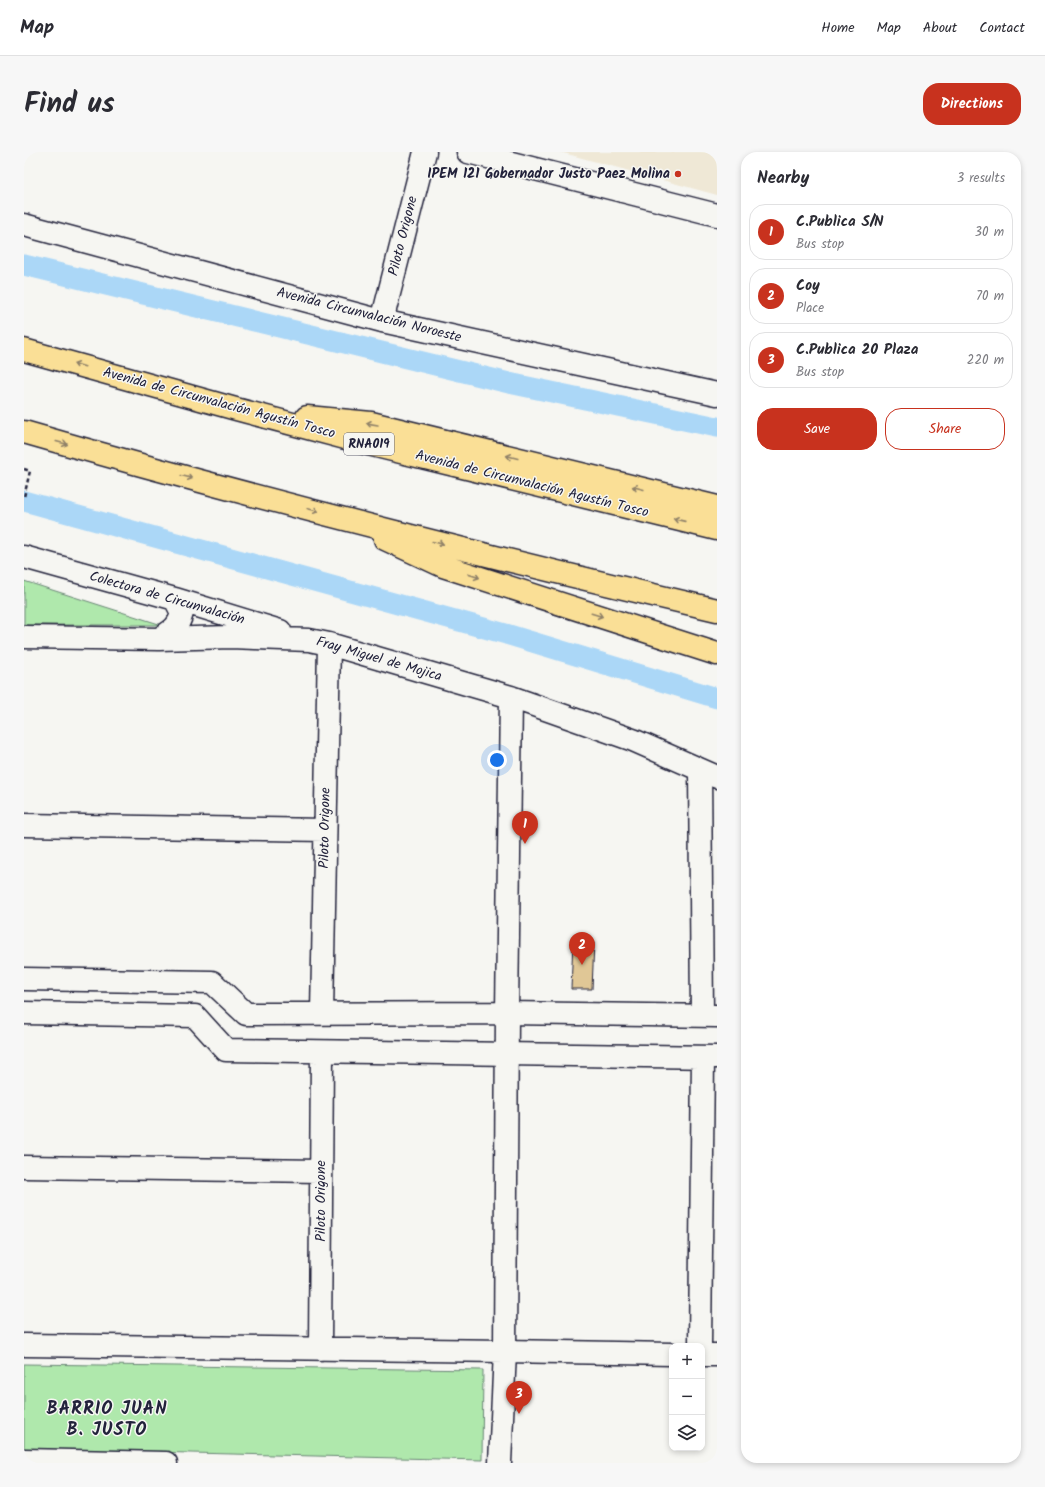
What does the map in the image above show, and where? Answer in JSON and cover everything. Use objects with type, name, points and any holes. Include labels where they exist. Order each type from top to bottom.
[{"type":"highway","name":"Avenida de Circunvalación Agustín Tosco","points":[[24,350],[391,450],[717,529]]},
{"type":"highway","points":[[236,409],[371,423],[717,507]]},
{"type":"highway","points":[[24,432],[335,516],[564,574],[717,610]]},
{"type":"highway","points":[[335,516],[443,566],[717,654]]},
{"type":"street","name":"Piloto Origone","points":[[382,321],[425,152]]},
{"type":"street","points":[[468,152],[717,216]]},
{"type":"street","name":"Avenida Circunvalación Noroeste","points":[[24,225],[382,321],[717,394]]},
{"type":"street","name":"Colectora de Circunvalación","points":[[24,557],[175,599],[319,642]]},
{"type":"street","points":[[159,639],[177,627],[180,620],[182,613],[175,599]]},
{"type":"street","name":"Fray Miguel de Mojica","points":[[24,637],[159,639],[231,637],[319,642],[511,697],[633,740],[709,773]]},
{"type":"street","name":"Piloto Origone","points":[[319,642],[325,830],[322,1013]]},
{"type":"street","points":[[500,1463],[505,1351],[511,697]]},
{"type":"street","points":[[24,979],[212,982],[246,1014],[322,1013],[710,1016],[709,773]]},
{"type":"street","points":[[24,825],[325,830]]},
{"type":"street","points":[[24,1013],[195,1016],[226,1050],[710,1057],[700,1343]]},
{"type":"street","name":"Piloto Origone","points":[[320,1349],[322,1052]]},
{"type":"street","points":[[24,1167],[321,1171]]},
{"type":"street","points":[[24,1345],[669,1354]]},
{"type":"street","points":[[705,1355],[717,1355]]},
{"type":"street","points":[[24,1460],[166,1463]]},
{"type":"path","points":[[24,469],[30,471],[24,497]]},
{"type":"shaded area","name":"IPEM 121 Gobernador Justo Paez Molina","points":[[560,152],[717,152],[717,195]]},
{"type":"green space","points":[[24,581],[162,625],[24,625]]},
{"type":"green space","points":[[24,1364],[483,1370],[482,1460],[24,1449]]},
{"type":"building","points":[[573,941],[594,942],[592,989],[571,989]]},
{"type":"waterway","points":[[24,265],[509,383],[717,427]]},
{"type":"waterway","points":[[24,501],[506,634],[717,698]]},
{"type":"place","name":"IPEM 121 Gobernador Justo Paez Molina","points":[[678,174]]},
{"type":"place","name":"C.Publica S/N","points":[[525,844]]},
{"type":"place","name":"Coy","points":[[582,965]]},
{"type":"place","name":"C.Publica 20 Plaza","points":[[519,1414]]},
{"type":"district","name":"BARRIO JUAN B. JUSTO","points":[[107,1419]]}]
